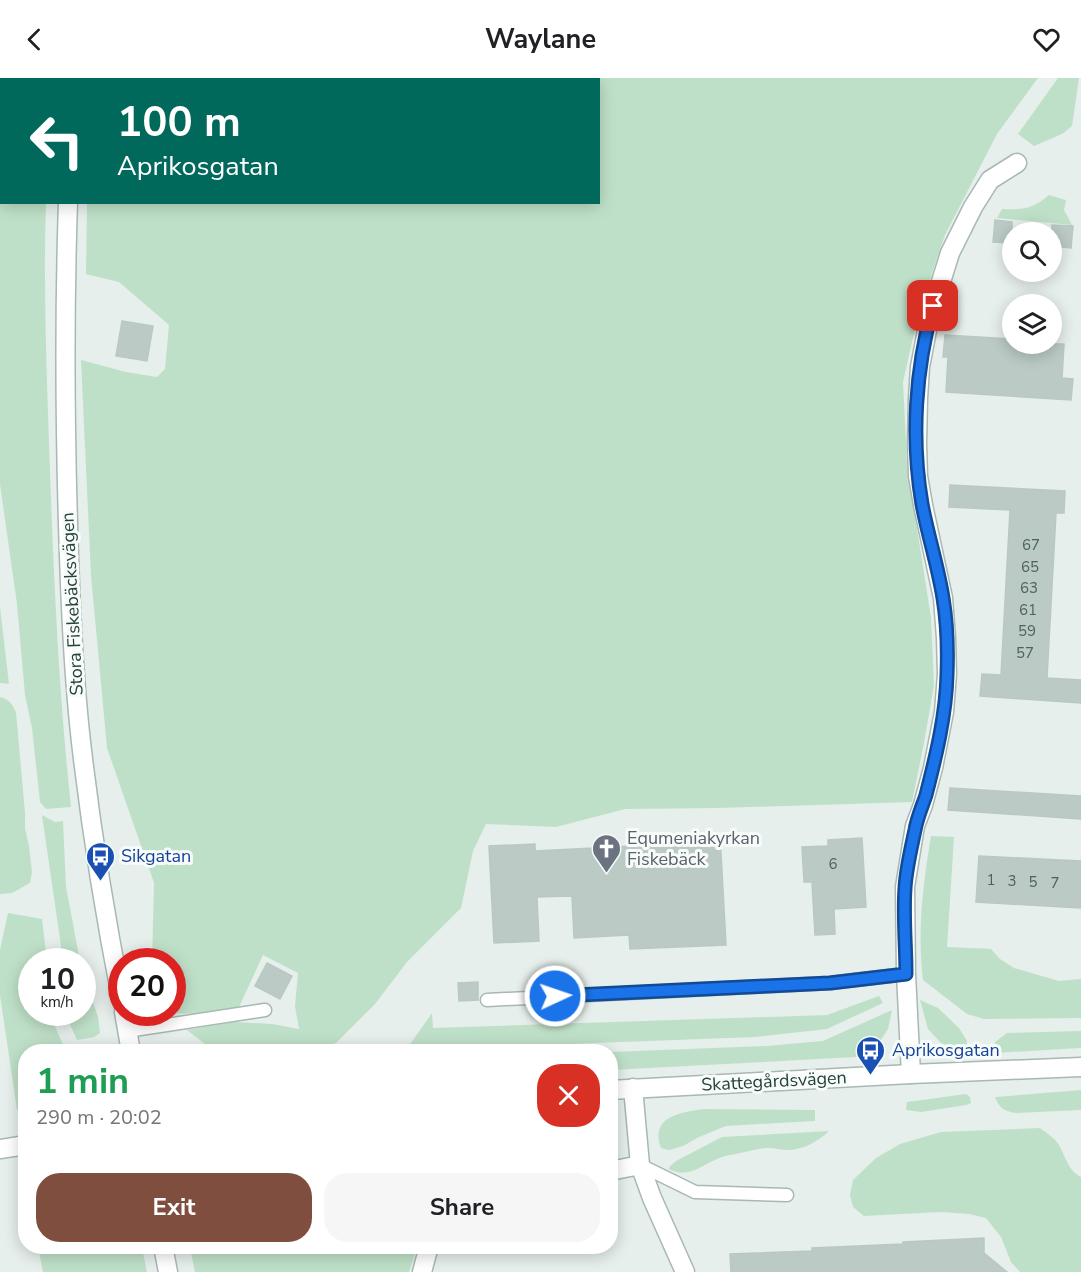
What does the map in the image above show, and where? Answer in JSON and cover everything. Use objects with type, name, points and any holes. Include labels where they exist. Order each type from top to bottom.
[{"type":"street","points":[[911,1074],[905,887],[915,826],[931,774],[944,711],[947,674],[943,598],[922,505],[918,476],[917,410],[920,367],[929,320],[950,254],[973,207],[990,180],[1017,163]]},
{"type":"street","name":"Stora Fiskebäcksvägen","points":[[68,204],[65,391],[72,622],[81,740],[100,881],[112,948]]},
{"type":"street","points":[[126,1026],[129,1044]]},
{"type":"street","name":"Skattegårdsvägen","points":[[618,1089],[1081,1066]]},
{"type":"street","points":[[633,1088],[640,1165],[685,1272]]},
{"type":"street","points":[[0,1149],[18,1146]]},
{"type":"street","points":[[618,1169],[640,1165]]},
{"type":"street","points":[[165,1254],[168,1272]]},
{"type":"street","points":[[422,1272],[427,1254]]},
{"type":"lane","points":[[487,1000],[830,983],[906,974]]},
{"type":"lane","points":[[127,1031],[265,1010]]},
{"type":"lane","points":[[640,1165],[695,1192],[787,1195]]},
{"type":"green space","points":[[600,78],[1038,78],[997,134],[945,235],[919,311],[903,382],[907,463],[931,618],[934,685],[912,802],[625,809],[556,827],[486,824],[473,851],[461,908],[407,962],[375,1004],[336,1043],[205,1044],[187,1030],[235,1022],[272,1024],[299,1029],[295,1006],[298,973],[263,955],[239,1007],[203,1014],[186,1014],[186,948],[152,948],[154,883],[107,748],[91,575],[81,360],[126,372],[157,377],[165,369],[169,325],[119,282],[86,274],[87,204],[600,204]]},
{"type":"green space","points":[[1058,78],[1079,78],[1072,126],[1062,134],[1034,146],[1018,134]]},
{"type":"green space","points":[[1049,195],[1066,200],[1064,210],[1072,225],[1062,224],[1062,222],[997,218],[1002,209],[1027,208]]},
{"type":"green space","points":[[0,204],[46,204],[46,337],[53,555],[60,681],[71,807],[46,809],[40,802],[32,728],[25,695],[17,604],[0,484]]},
{"type":"green space","points":[[0,607],[9,684],[0,683]]},
{"type":"green space","points":[[0,697],[10,702],[16,712],[25,828],[32,872],[30,883],[12,893],[0,894]]},
{"type":"green space","points":[[42,815],[55,822],[63,821],[66,887],[78,948],[61,948]]},
{"type":"green space","points":[[931,836],[954,837],[947,947],[991,949],[1000,959],[1014,968],[1059,981],[1081,979],[1081,1018],[984,1019],[967,1014],[923,980],[922,908]]},
{"type":"green space","points":[[8,913],[42,919],[45,948],[18,948],[18,1026],[55,1026],[63,1044],[18,1044],[18,1110],[17,1110],[0,995],[0,950]]},
{"type":"green space","points":[[879,996],[883,1003],[827,1029],[756,1037],[568,1044],[410,1044],[432,1013],[433,1028],[827,1015]]},
{"type":"green space","points":[[920,1000],[938,1008],[959,1028],[967,1041],[966,1052],[941,1043],[928,1029]]},
{"type":"green space","points":[[892,1010],[888,1029],[877,1046],[856,1057],[618,1070],[618,1052],[766,1046],[823,1041]]},
{"type":"green space","points":[[96,1011],[100,1033],[94,1037],[77,1040],[71,1026],[96,1026]]},
{"type":"green space","points":[[1081,1031],[1081,1048],[993,1053],[995,1042],[1007,1033]]},
{"type":"green space","points":[[1081,1090],[1081,1110],[1016,1113],[1002,1108],[995,1097]]},
{"type":"green space","points":[[966,1094],[970,1097],[971,1103],[966,1105],[921,1112],[906,1110],[907,1102]]},
{"type":"green space","points":[[704,1109],[815,1110],[815,1121],[726,1126],[683,1146],[669,1150],[661,1148],[658,1138],[659,1129],[663,1123],[677,1114]]},
{"type":"green space","points":[[1040,1128],[1056,1141],[1072,1170],[1081,1177],[1081,1272],[1020,1272],[1011,1262],[1001,1237],[986,1218],[941,1212],[864,1216],[853,1207],[850,1195],[853,1180],[876,1158],[900,1144],[941,1132]]},
{"type":"green space","points":[[829,1131],[815,1142],[798,1149],[756,1149],[722,1157],[688,1172],[682,1173],[669,1169],[676,1161],[722,1137]]},
{"type":"green space","points":[[39,1254],[143,1254],[147,1272],[43,1272]]},
{"type":"green space","points":[[191,1254],[415,1254],[409,1272],[195,1272]]},
{"type":"building","points":[[995,220],[1012,222],[1002,222],[1002,242],[993,242]]},
{"type":"building","points":[[1062,225],[1073,226],[1071,248],[1062,247]]},
{"type":"building","points":[[122,321],[153,326],[147,361],[116,356]]},
{"type":"building","points":[[945,335],[1002,338],[1002,354],[1062,354],[1062,344],[1064,344],[1062,378],[1073,379],[1071,400],[946,392],[948,357],[943,357]]},
{"type":"building","points":[[950,485],[1065,491],[1064,513],[1056,513],[1047,678],[1081,680],[1081,703],[980,696],[982,674],[1001,675],[1010,510],[949,507]]},
{"type":"building","points":[[950,788],[1081,796],[1081,819],[948,810]]},
{"type":"building","name":"Equmeniakyrkan Fiskebäck","points":[[720,835],[726,945],[630,949],[629,935],[574,938],[572,896],[537,897],[539,941],[494,943],[489,846],[535,844],[535,851],[633,846],[633,839]]},
{"type":"building","points":[[862,838],[866,907],[834,909],[835,934],[815,935],[812,882],[804,882],[802,847],[828,846],[828,840]]},
{"type":"building","points":[[979,856],[1081,861],[1081,908],[976,902]]},
{"type":"building","points":[[267,963],[292,976],[280,999],[255,986]]},
{"type":"building","points":[[478,982],[478,1000],[459,1001],[458,983]]},
{"type":"building","points":[[984,1238],[984,1253],[1007,1272],[731,1272],[730,1254],[812,1251],[812,1248]]},
{"type":"place","name":"Equmeniakyrkan Fiskebäck","points":[[606,874]]},
{"type":"place","name":"Sikgatan","points":[[100,882]]},
{"type":"place","name":"Aprikosgatan","points":[[871,1076]]},
{"type":"route","points":[[555,996],[830,983],[906,974],[905,887],[915,826],[933,768],[944,711],[947,674],[943,598],[922,505],[918,476],[920,367],[933,306]]}]
